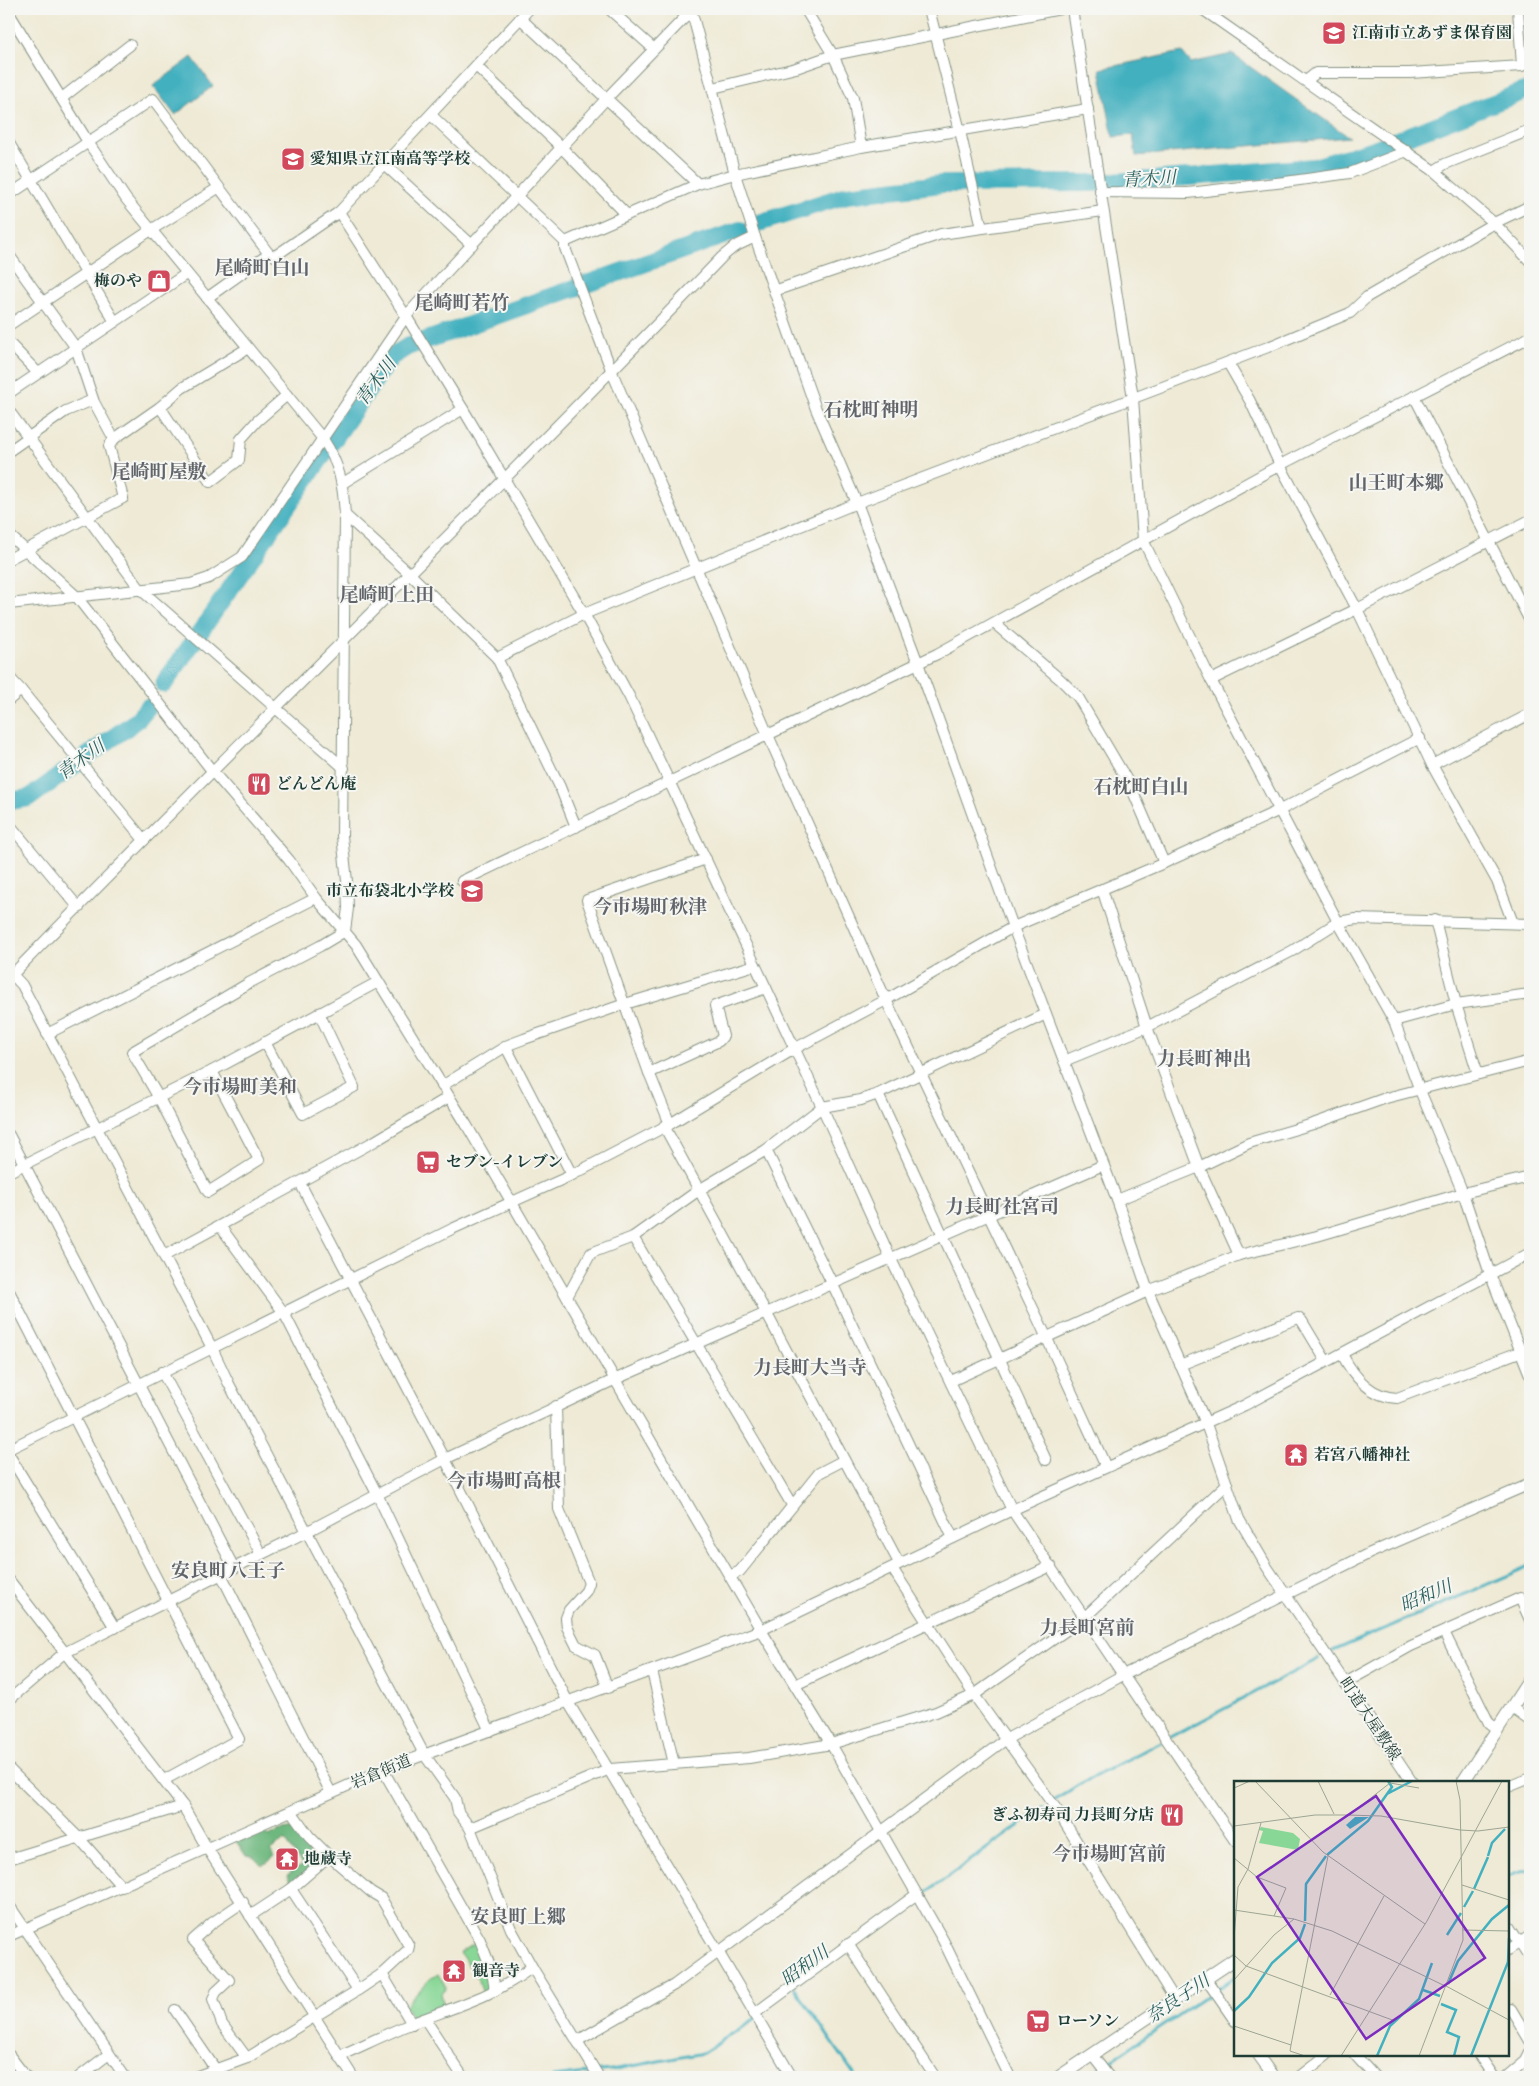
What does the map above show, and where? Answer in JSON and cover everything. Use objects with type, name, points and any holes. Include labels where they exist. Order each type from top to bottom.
[{"type":"main road","points":[[1464,1781],[1530,1679]]},
{"type":"main road","points":[[1059,2077],[1234,1960]]},
{"type":"street","points":[[9,195],[153,99],[269,254],[275,256],[339,212],[529,9]]},
{"type":"street","points":[[609,9],[654,49]]},
{"type":"street","points":[[9,604],[191,584],[209,578],[242,557],[327,444],[406,316],[606,99],[692,9]]},
{"type":"street","name":"町道大屋敷線","points":[[692,9],[735,174],[755,238],[816,409],[857,503],[918,663],[1013,927],[1117,1200],[1148,1291],[1205,1421],[1246,1532],[1286,1595],[1411,1781]]},
{"type":"street","points":[[805,9],[833,55],[853,98],[861,147]]},
{"type":"street","points":[[929,9],[982,228]]},
{"type":"street","points":[[713,88],[796,68],[833,55],[1060,9]]},
{"type":"street","points":[[1072,9],[1133,398],[1143,540],[1211,680],[1338,922],[1394,1021],[1419,1088],[1463,1193],[1490,1274],[1526,1350],[1530,1374]]},
{"type":"street","points":[[1202,9],[1434,171],[1494,223],[1530,262]]},
{"type":"street","points":[[1306,81],[1316,73],[1410,74],[1522,66],[1518,9]]},
{"type":"street","points":[[9,13],[88,142],[126,199],[327,444],[340,471],[343,483],[346,514],[342,836],[348,908],[345,930],[320,946],[249,982],[132,1052],[159,1098],[208,1192],[259,1160],[212,1071]]},
{"type":"street","points":[[520,18],[698,184]]},
{"type":"street","points":[[62,98],[130,45]]},
{"type":"street","points":[[476,66],[562,148],[627,215]]},
{"type":"street","points":[[565,242],[698,184],[735,174],[861,147],[1088,109]]},
{"type":"street","points":[[431,115],[565,242],[565,248],[612,372],[768,735],[886,1000],[1106,1467]]},
{"type":"street","points":[[1434,171],[1444,164],[1530,130]]},
{"type":"street","points":[[9,143],[115,322]]},
{"type":"street","points":[[1099,185],[1188,193],[1350,173],[1405,150]]},
{"type":"street","points":[[384,164],[472,245]]},
{"type":"street","points":[[9,325],[151,230],[218,188]]},
{"type":"street","points":[[497,658],[584,614],[857,503],[1228,363],[1350,313],[1367,297],[1494,223],[1530,206]]},
{"type":"street","points":[[774,291],[941,234],[1103,211]]},
{"type":"street","points":[[339,212],[425,347],[584,614],[629,696],[822,1107],[890,1258],[1012,1510],[1234,1840]]},
{"type":"street","points":[[597,2074],[511,1929],[470,1828],[458,1812],[455,1798],[424,1754],[22,985],[10,974],[79,908],[345,637],[612,372],[722,257],[734,247],[755,238]]},
{"type":"street","points":[[207,298],[269,254]]},
{"type":"street","points":[[9,255],[76,348],[93,400],[114,438]]},
{"type":"street","points":[[9,393],[186,274]]},
{"type":"street","points":[[462,881],[670,783],[995,624],[1280,465],[1530,337]]},
{"type":"street","points":[[9,343],[38,373]]},
{"type":"street","points":[[9,559],[123,498],[109,446],[114,438],[160,407],[182,388],[248,348]]},
{"type":"street","points":[[1228,363],[1250,401],[1280,465],[1357,610],[1432,765],[1497,882],[1514,923]]},
{"type":"street","points":[[160,407],[210,482],[238,460],[241,439],[257,420],[287,395]]},
{"type":"street","points":[[1414,396],[1530,621]]},
{"type":"street","points":[[9,451],[66,411],[93,400]]},
{"type":"street","points":[[343,483],[462,409]]},
{"type":"street","points":[[9,411],[140,589],[344,768]]},
{"type":"street","points":[[346,514],[497,658],[560,787],[576,827]]},
{"type":"street","points":[[1211,680],[1357,610],[1530,520]]},
{"type":"street","points":[[9,535],[76,596],[213,772],[289,860],[316,898],[345,930],[449,1097],[616,1379],[761,1630],[831,1744],[943,1940],[1010,2077]]},
{"type":"street","points":[[995,624],[1062,680],[1078,697],[1131,787],[1164,863]]},
{"type":"street","points":[[9,678],[21,690],[144,840]]},
{"type":"street","points":[[9,700],[21,690]]},
{"type":"street","points":[[1432,765],[1530,714]]},
{"type":"street","points":[[9,1449],[452,1229],[572,1175],[667,1125],[794,1049],[886,1000],[1013,927],[1164,863],[1280,810],[1420,738]]},
{"type":"street","points":[[9,824],[79,908]]},
{"type":"street","points":[[706,859],[587,900],[667,1125],[699,1190],[844,1460],[895,1566],[974,1695],[1057,1810],[1176,2000]]},
{"type":"street","points":[[1102,889],[1147,1027],[1199,1167],[1239,1255]]},
{"type":"street","points":[[47,1034],[316,898]]},
{"type":"street","points":[[1064,1061],[1147,1027],[1292,950],[1338,922],[1356,919],[1530,924]]},
{"type":"street","points":[[1435,920],[1456,1004],[1478,1074]]},
{"type":"street","points":[[442,1086],[524,1038],[625,1004],[755,965]]},
{"type":"street","points":[[9,1172],[212,1071],[378,982]]},
{"type":"street","points":[[650,1073],[719,1041],[723,1036],[715,1006],[766,988]]},
{"type":"street","points":[[1394,1021],[1456,1004],[1530,994]]},
{"type":"street","points":[[265,1042],[303,1114],[354,1087],[319,1013]]},
{"type":"street","points":[[567,1297],[591,1253],[633,1238],[699,1190],[766,1150],[822,1107],[861,1100],[878,1094],[1046,1014]]},
{"type":"street","points":[[506,1047],[572,1175]]},
{"type":"street","points":[[1117,1200],[1199,1167],[1249,1143],[1419,1088],[1530,1061]]},
{"type":"street","points":[[878,1094],[1046,1460]]},
{"type":"street","points":[[164,1256],[300,1183],[449,1097]]},
{"type":"street","points":[[9,1135],[234,1568]]},
{"type":"street","points":[[766,1150],[832,1283],[953,1538]]},
{"type":"street","points":[[10,1696],[64,1653],[308,1531],[445,1459],[616,1379],[1103,1165]]},
{"type":"street","points":[[951,1381],[1148,1291],[1239,1255],[1317,1236],[1463,1193],[1530,1177]]},
{"type":"street","points":[[300,1183],[445,1459],[568,1702],[610,1769],[792,2077]]},
{"type":"street","points":[[220,1226],[284,1313],[377,1494],[490,1731]]},
{"type":"street","points":[[633,1238],[792,1505]]},
{"type":"street","name":"岩倉街道","points":[[9,1936],[383,1770],[761,1630],[1012,1510],[1245,1404],[1530,1253]]},
{"type":"street","points":[[9,1291],[239,1740],[164,1780]]},
{"type":"street","points":[[1180,1365],[1298,1318],[1302,1321],[1326,1361]]},
{"type":"street","points":[[1342,1354],[1359,1380],[1385,1397],[1397,1398],[1526,1350]]},
{"type":"street","points":[[162,1372],[262,1554]]},
{"type":"street","points":[[556,1406],[559,1509],[588,1583],[586,1590],[569,1610],[566,1618],[567,1627],[576,1644],[595,1655],[608,1688]]},
{"type":"street","points":[[9,1454],[115,1628]]},
{"type":"street","points":[[730,1576],[740,1571],[819,1473],[844,1460]]},
{"type":"street","points":[[470,1828],[610,1769],[749,1758],[831,1744],[936,1712],[974,1695],[1085,1617],[1227,1484]]},
{"type":"street","points":[[577,2041],[674,1985],[1005,1740],[1123,1675],[1368,1554],[1530,1484]]},
{"type":"street","points":[[795,1685],[1051,1566]]},
{"type":"street","points":[[221,1574],[331,1793]]},
{"type":"street","points":[[9,1580],[183,1806],[207,1848],[353,2077]]},
{"type":"street","points":[[1345,1683],[1411,1646],[1520,1598],[1530,1620]]},
{"type":"street","points":[[1444,1632],[1489,1723],[1498,1730]]},
{"type":"street","points":[[652,1671],[674,1764]]},
{"type":"street","points":[[1512,1708],[1530,1722]]},
{"type":"street","points":[[9,1769],[79,1838],[122,1887]]},
{"type":"street","points":[[383,1770],[480,1940],[492,1971],[495,1992]]},
{"type":"street","points":[[1509,1788],[1530,1778]]},
{"type":"street","points":[[9,1860],[183,1806]]},
{"type":"street","points":[[195,2077],[247,2058],[382,1974],[408,1950],[409,1946],[381,1898],[371,1892],[329,1856],[309,1836],[291,1811]]},
{"type":"street","points":[[250,1916],[291,1889],[329,1856]]},
{"type":"street","points":[[291,1889],[358,1990]]},
{"type":"street","points":[[756,2018],[919,1897]]},
{"type":"street","points":[[243,1902],[193,1940],[229,1980],[212,1998],[222,2024],[247,2058]]},
{"type":"street","points":[[9,1905],[125,2077]]},
{"type":"street","points":[[1509,1927],[1530,1959]]},
{"type":"street","points":[[1509,1949],[1530,1936]]},
{"type":"street","points":[[850,1947],[935,2077]]},
{"type":"street","points":[[339,2056],[412,2024],[495,1992],[532,1967]]},
{"type":"street","points":[[382,1974],[412,2024]]},
{"type":"street","points":[[1206,1979],[1234,2020]]},
{"type":"street","points":[[1511,2009],[1530,2041]]},
{"type":"street","points":[[175,2010],[216,2070]]},
{"type":"street","points":[[425,2019],[463,2077]]},
{"type":"street","points":[[1506,2077],[1526,2060],[1530,2052]]},
{"type":"street","points":[[79,2077],[109,2054]]},
{"type":"street","points":[[9,2055],[26,2077]]},
{"type":"street","points":[[1092,2056],[1109,2077]]},
{"type":"street","points":[[1259,2056],[1274,2077]]},
{"type":"street","points":[[1299,2077],[1326,2056]]},
{"type":"street","points":[[1356,2056],[1374,2077]]},
{"type":"street","points":[[1480,2056],[1494,2077]]},
{"type":"green space","points":[[262,1828],[269,1836],[278,1831],[296,1828],[302,1836],[313,1865],[292,1885],[287,1875],[302,1865],[285,1840],[270,1850],[275,1857],[262,1866],[253,1857],[246,1856],[236,1841]]},
{"type":"green space","points":[[480,1940],[495,1991],[484,1996],[478,1980],[460,1953]]},
{"type":"green space","points":[[438,1974],[446,1988],[441,1994],[444,2007],[413,2018],[405,2006],[430,1979]]},
{"type":"water","points":[[1182,52],[1191,63],[1232,54],[1349,137],[1136,156],[1133,135],[1113,137],[1100,69]]},
{"type":"water","points":[[192,57],[213,86],[175,115],[153,86]]},
{"type":"waterway","name":"青木川","points":[[759,223],[847,195],[942,184],[1089,183],[1314,167],[1374,149],[1530,89]]},
{"type":"waterway","name":"青木川","points":[[164,684],[391,357],[407,347],[740,230]]},
{"type":"waterway","name":"青木川","points":[[9,801],[29,798],[136,721],[148,707]]},
{"type":"waterway","name":"昭和川","points":[[1333,1651],[1530,1566]]},
{"type":"waterway","name":"昭和川","points":[[1171,1737],[1318,1659]]},
{"type":"waterway","name":"昭和川","points":[[1054,1801],[1078,1785],[1161,1742]]},
{"type":"waterway","name":"昭和川","points":[[920,1897],[1043,1808]]},
{"type":"waterway","name":"奈良子川","points":[[1509,1876],[1530,1869]]},
{"type":"waterway","name":"奈良子川","points":[[1086,2077],[1234,1978]]},
{"type":"waterway","points":[[795,1988],[856,2077]]},
{"type":"waterway","name":"昭和川","points":[[553,2077],[611,2070],[703,2053],[756,2018]]},
{"type":"place","name":"江南市立あずま保育園","points":[[1334,33]]},
{"type":"place","name":"愛知県立江南高等学校","points":[[293,159]]},
{"type":"place","name":"梅のや","points":[[159,281]]},
{"type":"place","name":"どんどん庵","points":[[259,784]]},
{"type":"place","name":"市立布袋北小学校","points":[[472,891]]},
{"type":"place","name":"セブン-イレブン","points":[[428,1162]]},
{"type":"place","name":"若宮八幡神社","points":[[1296,1455]]},
{"type":"place","name":"ぎふ初寿司 力長町分店","points":[[1172,1815]]},
{"type":"place","name":"地蔵寺","points":[[287,1859]]},
{"type":"place","name":"観音寺","points":[[454,1971]]},
{"type":"place","name":"ローソン","points":[[1038,2021]]},
{"type":"district","name":"尾崎町白山","points":[[262,268]]},
{"type":"district","name":"尾崎町若竹","points":[[462,303]]},
{"type":"district","name":"石枕町神明","points":[[871,410]]},
{"type":"district","name":"尾崎町屋敷","points":[[159,472]]},
{"type":"district","name":"山王町本郷","points":[[1396,483]]},
{"type":"district","name":"尾崎町上田","points":[[387,595]]},
{"type":"district","name":"石枕町白山","points":[[1141,787]]},
{"type":"district","name":"今市場町秋津","points":[[650,907]]},
{"type":"district","name":"力長町神出","points":[[1204,1059]]},
{"type":"district","name":"今市場町美和","points":[[240,1087]]},
{"type":"district","name":"力長町社宮司","points":[[1002,1207]]},
{"type":"district","name":"力長町大当寺","points":[[810,1368]]},
{"type":"district","name":"今市場町高根","points":[[504,1481]]},
{"type":"district","name":"安良町八王子","points":[[228,1571]]},
{"type":"district","name":"力長町宮前","points":[[1087,1628]]},
{"type":"district","name":"今市場町宮前","points":[[1109,1854]]},
{"type":"district","name":"安良町上郷","points":[[518,1917]]}]
